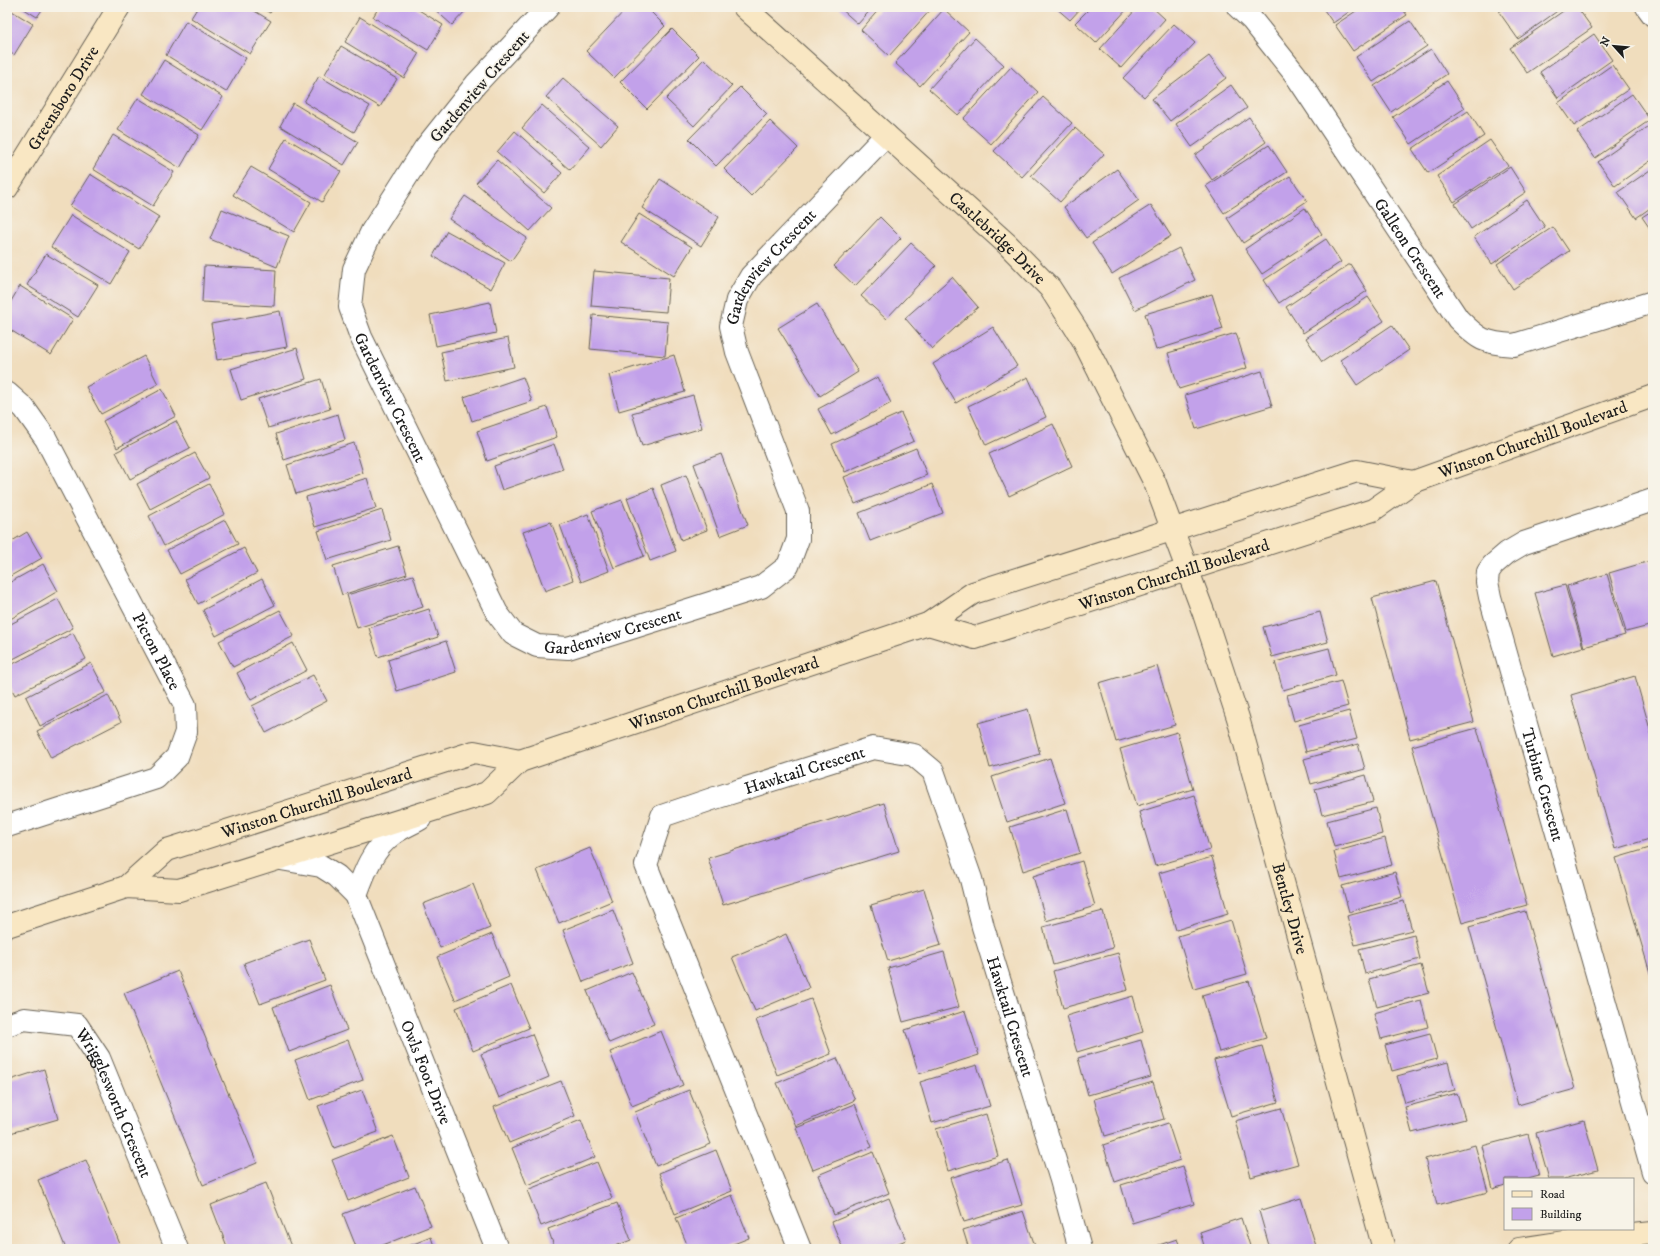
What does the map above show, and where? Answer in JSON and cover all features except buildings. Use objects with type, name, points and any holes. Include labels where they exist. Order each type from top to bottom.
[{"type":"main road","name":"Greensboro Drive","points":[[7,188],[119,7]]},
{"type":"main road","name":"Castlebridge Drive","points":[[744,7],[1007,244],[1050,288],[1082,338],[1155,483],[1188,570]]},
{"type":"main road","name":"Winston Churchill Boulevard","points":[[928,624],[975,638],[1373,510],[1412,482],[1653,396]]},
{"type":"main road","name":"Winston Churchill Boulevard","points":[[7,926],[126,887],[179,890],[487,793],[520,761],[928,624],[973,593],[1172,529],[1357,471],[1412,482]]},
{"type":"main road","name":"Bentley Drive","points":[[1188,570],[1238,718],[1384,1249]]},
{"type":"main road","name":"Winston Churchill Boulevard","points":[[126,887],[167,850],[474,752],[520,761]]},
{"type":"main road","points":[[1519,1249],[1572,1241],[1653,1233]]},
{"type":"street","name":"Gardenview Crescent","points":[[548,7],[476,84],[425,148],[372,232],[354,269],[350,307],[361,337],[497,613],[513,634],[537,646],[568,648],[753,590],[761,587],[788,566],[798,539],[798,511],[737,352],[731,326],[738,300],[751,276],[886,134]]},
{"type":"street","name":"Galleon Crescent","points":[[1238,7],[1252,20],[1295,74],[1458,319],[1473,334],[1491,344],[1514,345],[1653,302]]},
{"type":"street","points":[[1648,7],[1653,15]]},
{"type":"street","name":"Picton Place","points":[[7,392],[24,408],[50,446],[185,705],[186,732],[176,757],[156,778],[7,826]]},
{"type":"street","name":"Turbine Crescent","points":[[1653,500],[1524,543],[1507,553],[1493,565],[1488,572],[1487,582],[1653,1172]]},
{"type":"street","name":"Hawktail Crescent","points":[[800,1249],[646,865],[662,816],[873,748],[914,755],[933,771],[971,879],[983,927],[1062,1180],[1080,1249]]},
{"type":"street","points":[[356,895],[367,866],[392,835],[436,809]]},
{"type":"street","name":"Owls Foot Drive","points":[[281,859],[321,866],[337,876],[356,895],[497,1249]]},
{"type":"street","name":"Wrigglesworth Crescent","points":[[7,1025],[24,1019],[77,1025],[99,1058],[177,1249]]}]
